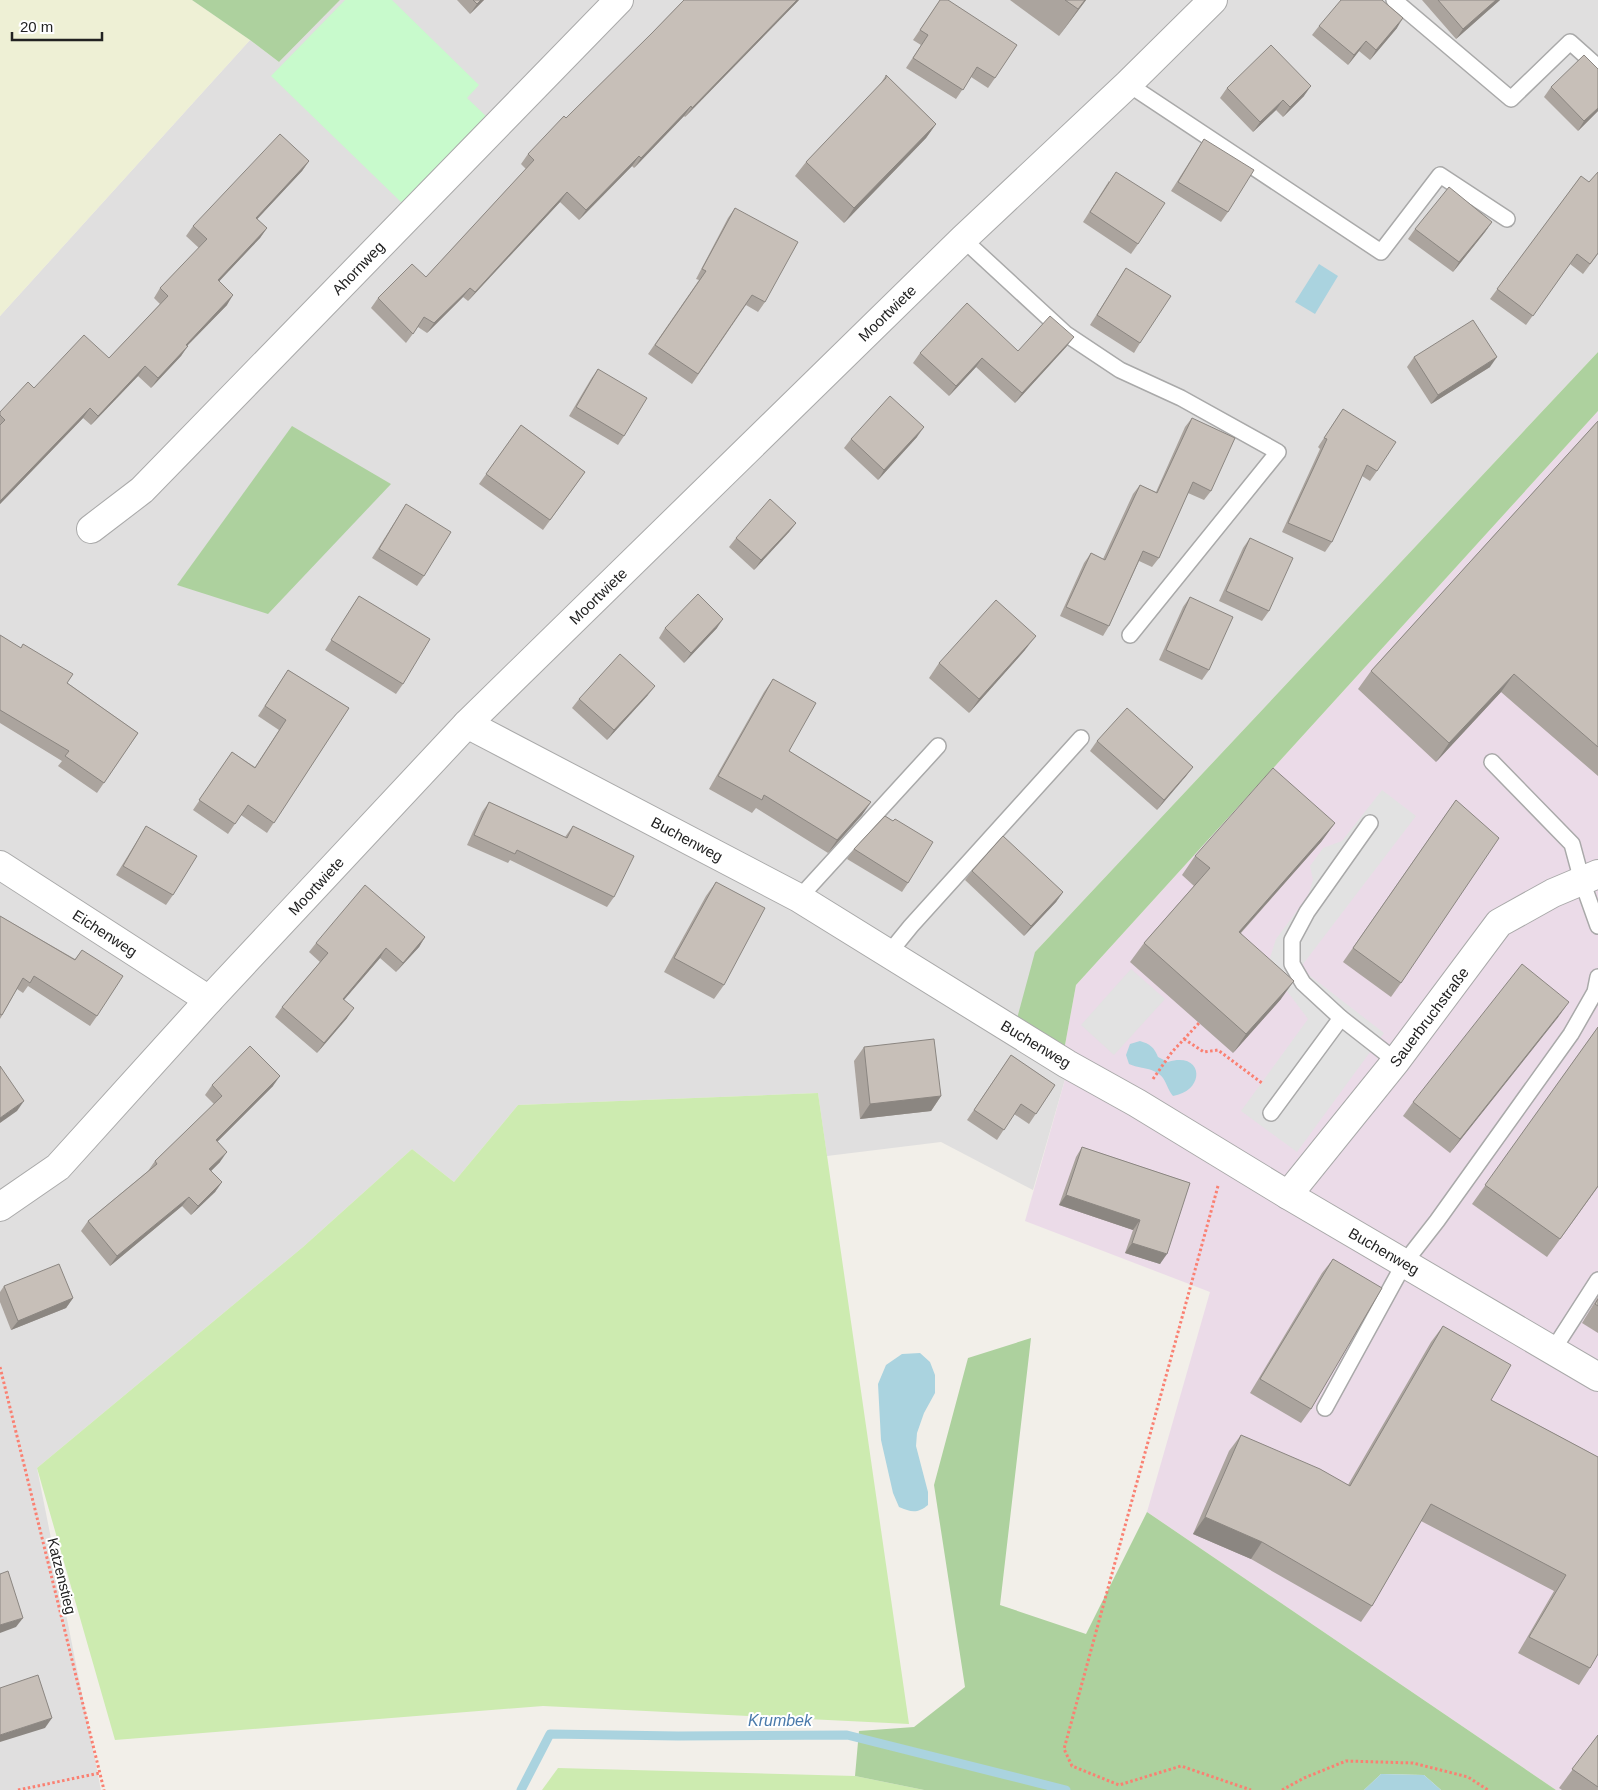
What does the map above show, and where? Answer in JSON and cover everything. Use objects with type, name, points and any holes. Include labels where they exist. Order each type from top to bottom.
[{"type":"street","name":"Ahornweg","points":[[91,528],[142,490],[619,0]]},
{"type":"street","name":"Moortwiete","points":[[0,1207],[58,1168],[210,1000],[467,724],[963,239],[1128,84],[1206,2]]},
{"type":"street","name":"Buchenweg","points":[[467,724],[799,898],[1068,1064],[1137,1103],[1288,1195],[1598,1377]]},
{"type":"street","name":"Eichenweg","points":[[0,865],[210,1000]]},
{"type":"street","name":"Sauerbruchstraße","points":[[1288,1195],[1396,1061],[1499,923],[1553,893],[1590,877]]},
{"type":"lane","points":[[1394,0],[1511,99],[1570,42],[1598,66]]},
{"type":"lane","points":[[1128,84],[1381,252],[1440,175],[1506,219]]},
{"type":"lane","points":[[963,239],[1066,334],[1120,370],[1181,398],[1278,452],[1130,636]]},
{"type":"lane","points":[[889,953],[911,926],[1081,738]]},
{"type":"lane","points":[[799,898],[938,746]]},
{"type":"lane","points":[[1492,762],[1572,844],[1590,877],[1598,926]]},
{"type":"lane","points":[[1370,823],[1307,912],[1292,940],[1292,964],[1303,983],[1341,1018],[1396,1061]]},
{"type":"lane","points":[[1325,1408],[1405,1262],[1437,1221],[1571,1034],[1595,992],[1598,977]]},
{"type":"lane","points":[[1271,1113],[1341,1018]]},
{"type":"lane","points":[[1553,1350],[1598,1280]]},
{"type":"path","points":[[1137,1103],[1172,1052],[1199,1022]]},
{"type":"path","points":[[1184,1039],[1204,1052],[1218,1050],[1262,1083]]},
{"type":"path","points":[[1226,1156],[1064,1749],[1072,1766],[1119,1784],[1181,1766],[1252,1790]]},
{"type":"path","name":"Katzenstieg","points":[[0,1367],[104,1790]]},
{"type":"path","points":[[1282,1790],[1304,1778],[1346,1761],[1413,1762],[1468,1777],[1488,1790]]},
{"type":"path","points":[[18,1790],[100,1773]]},
{"type":"shaded area","points":[[340,0],[1598,0],[1598,352],[1035,952],[1066,1076],[1033,1190],[941,1142],[827,1156],[818,1093],[518,1105],[454,1182],[412,1149],[303,1247],[37,1468],[101,1790],[0,1790],[0,316],[250,40],[279,62]]},
{"type":"shaded area","points":[[1598,411],[1598,1790],[1556,1790],[1147,1512],[1210,1292],[1025,1221],[1066,1076],[1063,1056],[1076,985]]},
{"type":"shaded area","points":[[1382,790],[1416,816],[1300,968],[1384,1033],[1297,1152],[1241,1111],[1308,1019],[1272,971],[1270,958],[1276,939],[1308,896],[1313,880],[1310,866],[1323,848],[1342,841]]},
{"type":"shaded area","points":[[1131,969],[1165,999],[1114,1055],[1081,1025]]},
{"type":"green space","points":[[0,0],[192,0],[250,40],[0,316]]},
{"type":"green space","points":[[192,0],[340,0],[279,62]]},
{"type":"green space","points":[[345,0],[392,0],[479,85],[467,98],[487,117],[403,204],[271,76]]},
{"type":"green space","points":[[1598,352],[1598,411],[1076,985],[1063,1056],[1015,1026],[1035,952]]},
{"type":"green space","points":[[292,426],[391,484],[268,614],[177,585]]},
{"type":"green space","points":[[818,1093],[909,1724],[543,1706],[115,1740],[37,1468],[303,1247],[412,1149],[454,1182],[518,1105]]},
{"type":"green space","points":[[1031,1338],[1000,1605],[1086,1634],[1147,1512],[1556,1790],[1441,1790],[1424,1775],[1381,1774],[1364,1790],[924,1790],[855,1776],[859,1731],[914,1727],[965,1687],[934,1485],[968,1358]]},
{"type":"green space","points":[[558,1768],[855,1776],[924,1790],[542,1790]]},
{"type":"water","points":[[1319,264],[1338,276],[1315,314],[1295,302]]},
{"type":"water","points":[[1140,1041],[1151,1046],[1158,1057],[1168,1062],[1180,1060],[1189,1062],[1194,1067],[1196,1073],[1191,1087],[1184,1093],[1173,1096],[1160,1074],[1129,1064],[1126,1055],[1130,1044]]},
{"type":"water","points":[[920,1353],[930,1362],[935,1375],[935,1393],[924,1413],[917,1433],[916,1446],[928,1492],[928,1505],[921,1510],[914,1511],[899,1507],[893,1493],[881,1440],[878,1384],[886,1365],[902,1354]]},
{"type":"water","points":[[1381,1774],[1424,1775],[1441,1790],[1364,1790]]},
{"type":"building","points":[[473,0],[481,0],[477,4]]},
{"type":"building","points":[[684,0],[797,0],[692,108],[691,106],[641,158],[639,156],[586,210],[567,192],[475,292],[470,288],[434,323],[424,317],[413,334],[378,298],[412,264],[426,277],[534,160],[528,154],[564,116],[566,118]]},
{"type":"building","points":[[940,0],[948,0],[1017,45],[995,78],[977,67],[963,90],[913,58],[928,35],[920,30]]},
{"type":"building","points":[[1065,0],[1085,0],[1078,9]]},
{"type":"building","points":[[1341,0],[1382,0],[1403,18],[1376,50],[1366,41],[1354,55],[1319,26]]},
{"type":"building","points":[[1438,0],[1496,0],[1463,29]]},
{"type":"building","points":[[1271,45],[1311,86],[1290,107],[1283,100],[1260,122],[1227,88]]},
{"type":"building","points":[[1584,55],[1598,69],[1598,108],[1584,121],[1551,87]]},
{"type":"building","points":[[886,75],[936,124],[854,208],[806,162],[886,78]]},
{"type":"building","points":[[280,134],[309,161],[256,218],[267,228],[218,280],[233,295],[158,378],[145,366],[98,416],[90,408],[0,501],[0,425],[5,420],[0,415],[0,412],[28,382],[34,388],[84,335],[109,358],[168,296],[160,288],[207,239],[193,226]]},
{"type":"building","points":[[1204,139],[1254,170],[1228,212],[1178,182]]},
{"type":"building","points":[[1116,172],[1165,203],[1138,244],[1090,212]]},
{"type":"building","points":[[1598,172],[1598,253],[1590,264],[1577,254],[1533,316],[1497,289],[1581,176],[1589,182]]},
{"type":"building","points":[[1449,187],[1492,222],[1459,262],[1415,229]]},
{"type":"building","points":[[735,208],[798,242],[765,302],[752,295],[698,374],[655,345],[706,271],[702,269]]},
{"type":"building","points":[[1126,268],[1171,296],[1140,343],[1097,315]]},
{"type":"building","points":[[967,303],[1018,351],[1050,316],[1074,337],[1022,393],[982,358],[956,386],[920,353]]},
{"type":"building","points":[[1473,320],[1497,357],[1438,395],[1414,357]]},
{"type":"building","points":[[598,369],[647,398],[624,436],[576,407]]},
{"type":"building","points":[[890,396],[924,427],[884,470],[851,439]]},
{"type":"building","points":[[1343,409],[1396,442],[1377,471],[1367,465],[1332,542],[1288,523],[1327,439],[1324,438]]},
{"type":"building","points":[[1192,418],[1235,438],[1211,491],[1193,482],[1159,558],[1143,551],[1109,626],[1066,607],[1091,553],[1105,560],[1140,485],[1157,493]]},
{"type":"building","points":[[1598,421],[1598,747],[1514,674],[1449,743],[1371,671]]},
{"type":"building","points":[[521,425],[585,472],[550,520],[486,474]]},
{"type":"building","points":[[770,499],[796,523],[761,560],[736,538]]},
{"type":"building","points":[[406,504],[451,532],[424,576],[379,549]]},
{"type":"building","points":[[1250,538],[1293,558],[1269,611],[1226,591]]},
{"type":"building","points":[[698,594],[723,619],[691,653],[665,628]]},
{"type":"building","points":[[359,596],[430,639],[403,684],[331,640]]},
{"type":"building","points":[[1190,597],[1233,617],[1209,670],[1166,650]]},
{"type":"building","points":[[996,600],[1036,636],[979,699],[939,663]]},
{"type":"building","points":[[0,635],[21,648],[23,644],[73,674],[67,683],[138,733],[104,783],[65,756],[69,751],[0,710]]},
{"type":"building","points":[[620,654],[655,686],[614,730],[579,699]]},
{"type":"building","points":[[288,670],[349,708],[274,823],[248,805],[235,824],[199,800],[232,752],[255,768],[286,720],[265,706]]},
{"type":"building","points":[[773,679],[816,703],[789,751],[871,802],[837,840],[764,795],[762,800],[718,776]]},
{"type":"building","points":[[1127,708],[1193,767],[1164,800],[1097,741]]},
{"type":"building","points":[[1273,768],[1335,823],[1239,932],[1294,981],[1246,1034],[1144,943],[1210,868],[1195,856]]},
{"type":"building","points":[[1456,800],[1499,838],[1401,983],[1353,948]]},
{"type":"building","points":[[489,802],[567,838],[573,826],[634,856],[614,897],[517,850],[515,854],[474,835]]},
{"type":"building","points":[[885,816],[893,821],[895,819],[933,842],[908,883],[854,849]]},
{"type":"building","points":[[146,826],[197,856],[173,895],[123,866]]},
{"type":"building","points":[[1003,836],[1063,892],[1031,926],[972,871]]},
{"type":"building","points":[[716,882],[765,908],[724,985],[674,958]]},
{"type":"building","points":[[365,885],[425,937],[403,963],[386,948],[343,999],[354,1008],[324,1043],[282,1007],[328,953],[316,943]]},
{"type":"building","points":[[0,916],[75,960],[82,950],[123,976],[97,1016],[34,976],[30,983],[23,978],[2,1015],[0,1014]]},
{"type":"building","points":[[1522,964],[1569,1002],[1460,1139],[1413,1102]]},
{"type":"building","points":[[1598,1027],[1598,1186],[1560,1239],[1485,1185]]},
{"type":"building","points":[[934,1039],[941,1096],[870,1104],[864,1047]]},
{"type":"building","points":[[250,1046],[280,1076],[216,1140],[227,1152],[209,1169],[222,1182],[198,1206],[189,1197],[117,1256],[88,1221],[157,1164],[155,1161],[222,1096],[212,1085]]},
{"type":"building","points":[[1011,1055],[1055,1085],[1036,1114],[1021,1104],[1004,1130],[974,1110]]},
{"type":"building","points":[[0,1066],[24,1101],[0,1118]]},
{"type":"building","points":[[1082,1147],[1190,1183],[1167,1254],[1132,1243],[1140,1220],[1066,1195]]},
{"type":"building","points":[[1333,1259],[1382,1288],[1311,1409],[1260,1379]]},
{"type":"building","points":[[59,1264],[73,1298],[18,1321],[4,1286]]},
{"type":"building","points":[[1443,1326],[1511,1365],[1491,1400],[1598,1457],[1598,1654],[1590,1668],[1529,1637],[1566,1575],[1431,1504],[1372,1606],[1262,1542],[1205,1517],[1241,1435],[1320,1469],[1350,1486]]},
{"type":"building","points":[[8,1571],[23,1618],[0,1625],[0,1574]]},
{"type":"building","points":[[38,1675],[52,1718],[0,1735],[0,1688]]},
{"type":"building","points":[[1598,1735],[1598,1787],[1572,1769]]},
{"type":"waterway","name":"Krumbek","points":[[521,1790],[550,1734],[678,1736],[847,1735],[1066,1790]]}]
